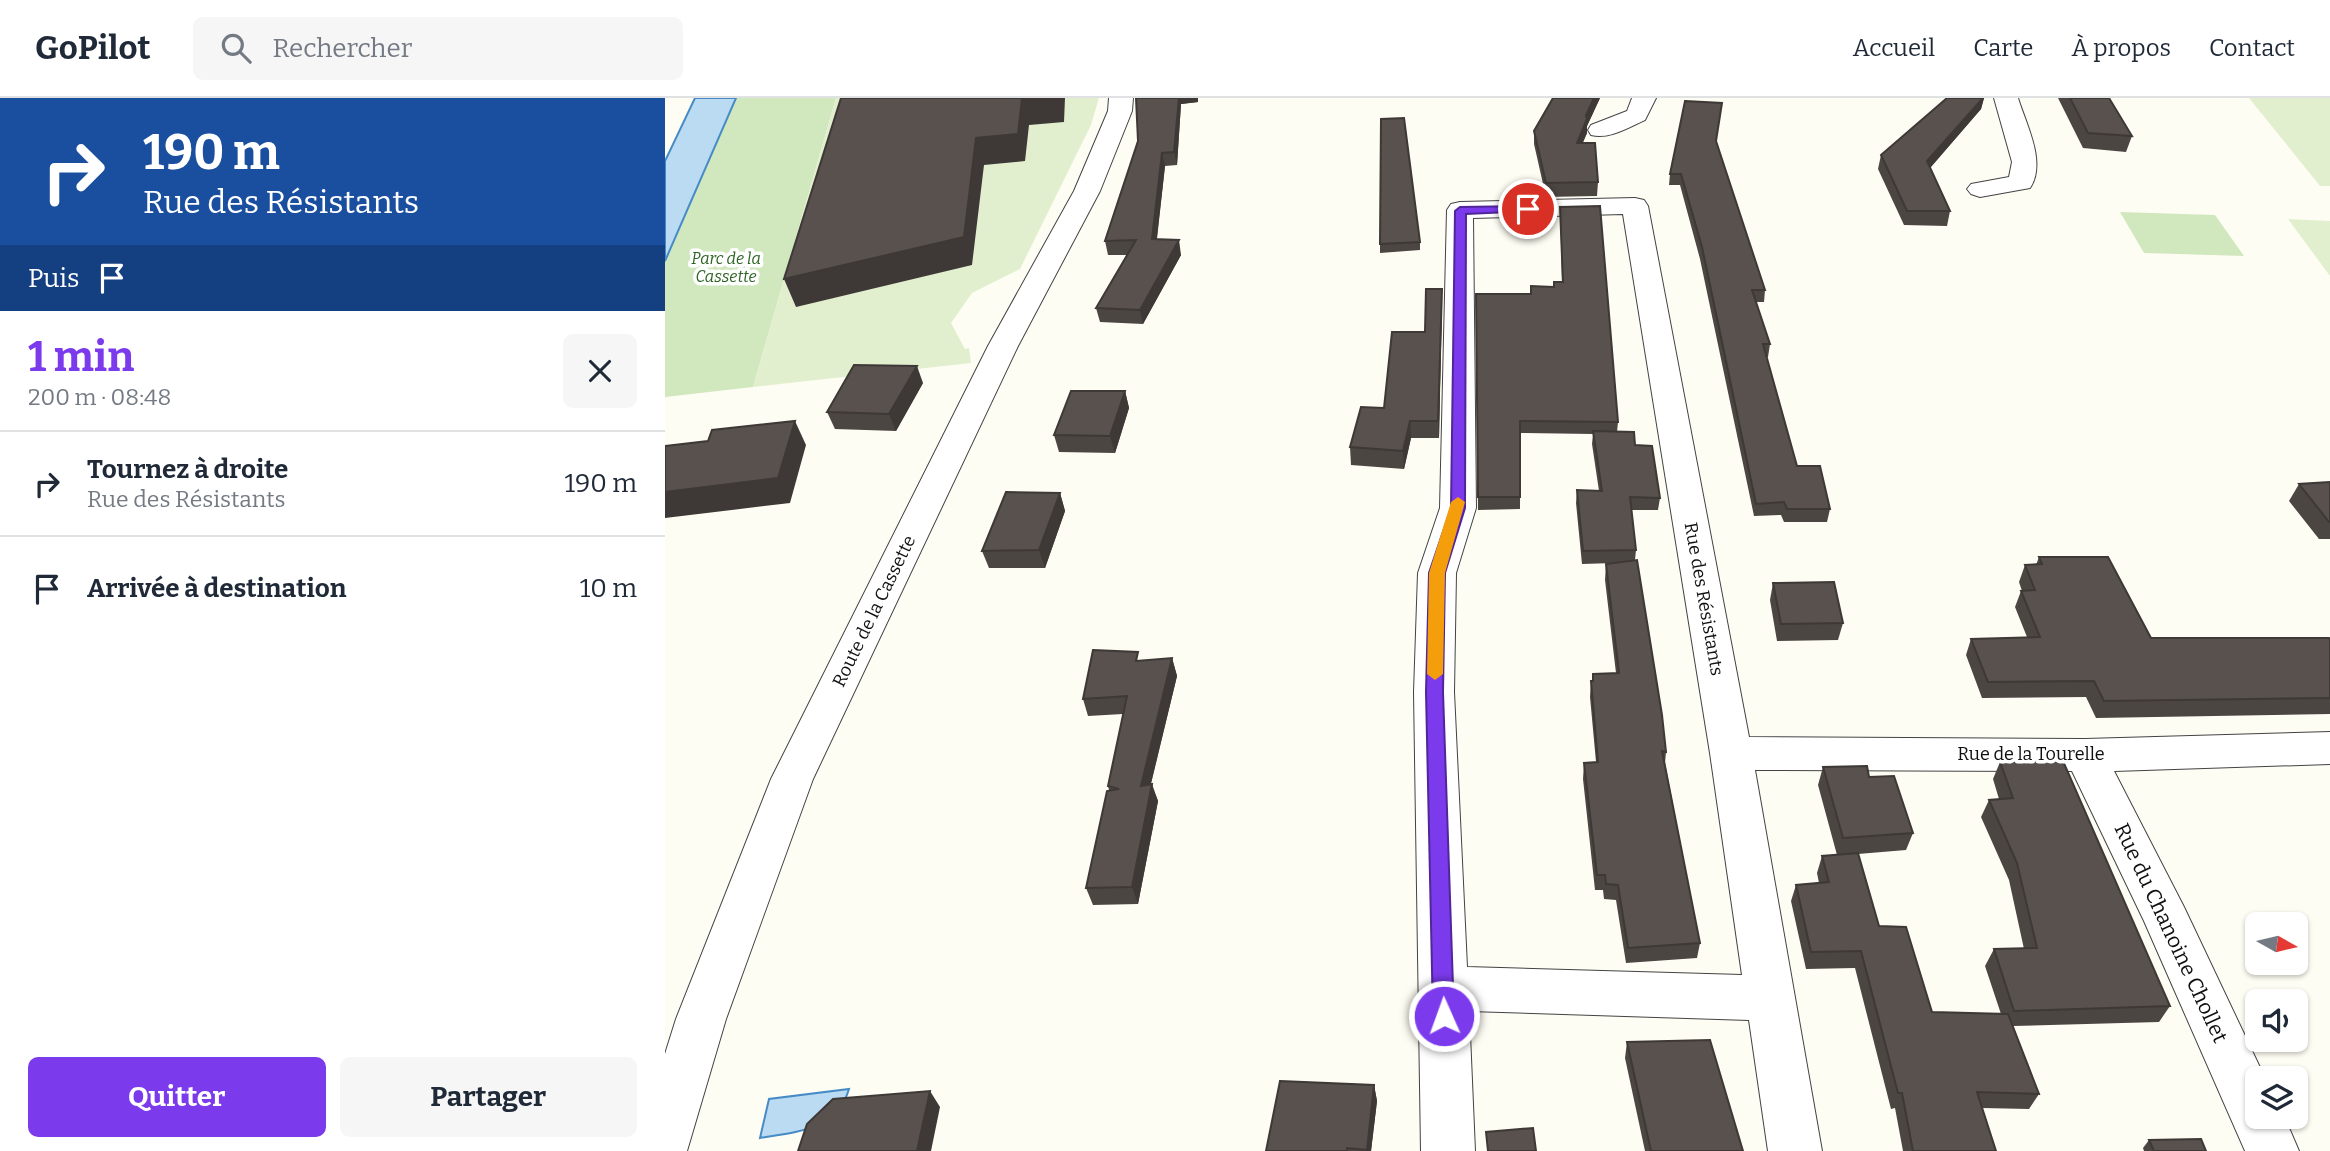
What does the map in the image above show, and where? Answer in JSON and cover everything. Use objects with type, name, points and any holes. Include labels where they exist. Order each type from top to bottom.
[{"type":"street","name":"Route de la Cassette","points":[[665,1140],[701,1019],[792,779],[1003,346],[1087,191],[1120,111],[1121,98]]},
{"type":"street","points":[[1600,131],[1637,115],[1644,98]]},
{"type":"street","points":[[1980,189],[2021,183],[2025,162],[2006,98]]},
{"type":"street","name":"Rue des Résistants","points":[[1443,988],[1434,692],[1437,573],[1458,508],[1460,211],[1635,206],[1731,753],[1795,1151]]},
{"type":"street","name":"Rue de la Tourelle","points":[[1731,753],[2085,755],[2330,748]]},
{"type":"street","name":"Rue du Chanoine Chollet","points":[[2085,755],[2167,921],[2272,1151]]},
{"type":"street","points":[[1448,1151],[1443,988],[1771,998]]},
{"type":"green space","name":"Parc de la Cassette","points":[[736,98],[836,98],[753,387],[665,397],[665,261]]},
{"type":"green space","points":[[836,98],[1099,98],[1091,125],[1020,269],[972,293],[951,323],[965,349],[969,348],[971,363],[753,387]]},
{"type":"green space","points":[[2249,98],[2330,98],[2330,186],[2320,186]]},
{"type":"green space","points":[[2120,212],[2215,215],[2244,256],[2144,253]]},
{"type":"green space","points":[[2288,219],[2330,221],[2330,276]]},
{"type":"water","points":[[695,98],[736,98],[665,261],[665,161]]},
{"type":"water","points":[[849,1089],[843,1103],[825,1121],[801,1131],[760,1138],[769,1099]]},
{"type":"building","points":[[841,98],[1037,98],[1022,99],[1018,134],[976,138],[964,237],[784,279]]},
{"type":"building","points":[[1136,98],[1179,98],[1174,152],[1162,153],[1152,239],[1179,240],[1140,310],[1096,308],[1136,240],[1105,241],[1138,141]]},
{"type":"building","points":[[1553,98],[1594,98],[1577,143],[1595,143],[1598,182],[1546,183],[1534,131]]},
{"type":"building","points":[[1947,98],[1983,98],[1927,161],[1950,211],[1907,211],[1881,155]]},
{"type":"building","points":[[2070,98],[2109,98],[2132,136],[2088,133]]},
{"type":"building","points":[[1685,101],[1722,103],[1716,141],[1765,290],[1752,290],[1770,344],[1763,344],[1797,466],[1820,466],[1830,509],[1787,509],[1784,502],[1756,504],[1702,247],[1681,174],[1670,174]]},
{"type":"building","points":[[1404,118],[1420,242],[1380,244],[1381,119]]},
{"type":"building","points":[[1600,206],[1618,422],[1520,421],[1520,497],[1478,497],[1476,294],[1531,294],[1531,286],[1554,287],[1554,282],[1563,282],[1560,207]]},
{"type":"building","points":[[1426,289],[1442,289],[1438,421],[1410,421],[1403,451],[1350,447],[1361,407],[1384,408],[1392,332],[1425,332]]},
{"type":"building","points":[[854,365],[917,366],[889,414],[827,412]]},
{"type":"building","points":[[1071,391],[1125,391],[1110,436],[1054,435]]},
{"type":"building","points":[[795,421],[778,478],[665,492],[665,446],[708,441],[712,430]]},
{"type":"building","points":[[1593,431],[1634,432],[1635,445],[1652,446],[1660,498],[1630,497],[1636,550],[1583,551],[1577,490],[1602,491]]},
{"type":"building","points":[[2330,482],[2330,522],[2329,522],[2299,484]]},
{"type":"building","points":[[1006,492],[1060,493],[1039,550],[982,551]]},
{"type":"building","points":[[2039,557],[2108,557],[2151,638],[2329,638],[2330,698],[2104,701],[2094,681],[1988,682],[1971,639],[2040,637],[2021,591],[2035,590],[2025,565],[2042,564]]},
{"type":"building","points":[[1637,560],[1662,715],[1666,752],[1662,751],[1700,943],[1628,948],[1618,885],[1606,884],[1605,875],[1597,875],[1584,763],[1598,762],[1591,681],[1593,674],[1619,673],[1606,564]]},
{"type":"building","points":[[1834,582],[1843,623],[1781,624],[1773,583]]},
{"type":"building","points":[[1093,650],[1138,652],[1136,661],[1172,658],[1141,786],[1152,784],[1132,887],[1086,888],[1107,791],[1119,789],[1108,786],[1127,696],[1083,699]]},
{"type":"building","points":[[2063,761],[2170,1006],[2014,1011],[1994,949],[2037,948],[2017,863],[1989,800],[2013,798],[2000,762]]},
{"type":"building","points":[[1867,766],[1869,777],[1894,776],[1913,833],[1843,838],[1823,767]]},
{"type":"building","points":[[1858,853],[1879,926],[1906,927],[1932,1012],[2008,1014],[2039,1094],[1977,1092],[1996,1151],[1913,1151],[1902,1093],[1898,1093],[1861,951],[1811,952],[1796,885],[1829,882],[1822,856]]},
{"type":"building","points":[[1710,1040],[1743,1151],[1651,1151],[1627,1042]]},
{"type":"building","points":[[1280,1081],[1374,1085],[1367,1150],[1347,1148],[1347,1151],[1266,1151]]},
{"type":"building","points":[[930,1091],[917,1151],[798,1151],[807,1124],[833,1099]]},
{"type":"building","points":[[1533,1128],[1536,1151],[1488,1151],[1486,1132]]},
{"type":"building","points":[[2201,1139],[2206,1151],[2154,1151],[2149,1140]]},
{"type":"slow traffic","points":[[1435,674],[1437,573],[1458,502]]},
{"type":"route","points":[[1444,1016],[1434,692],[1437,573],[1458,508],[1460,211],[1528,209]]}]
